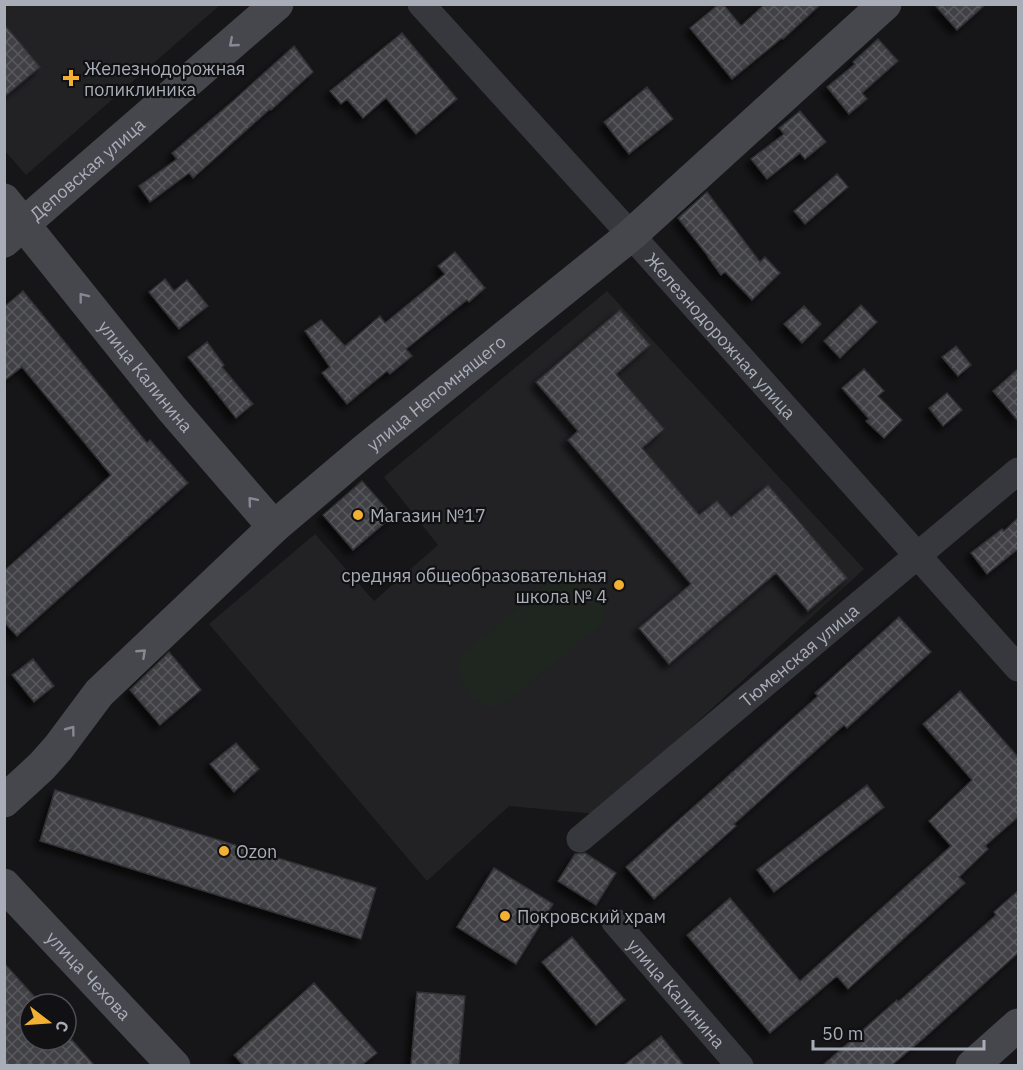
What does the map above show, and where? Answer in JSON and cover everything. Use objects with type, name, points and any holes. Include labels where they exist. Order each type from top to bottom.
[{"type":"street","name":"Деповская улица","points":[[11,221],[277,4]]},
{"type":"street","name":"Железнодорожная улица","points":[[421,4],[1018,668]]},
{"type":"street","name":"улица Непомнящего","points":[[4,801],[58,748],[99,693],[274,527],[366,449],[631,235],[885,4]]},
{"type":"street","name":"улица Калинина","points":[[11,221],[274,527]]},
{"type":"street","name":"Тюменская улица","points":[[580,839],[1018,471]]},
{"type":"street","name":"улица Чехова","points":[[4,885],[174,1065]]},
{"type":"street","name":"улица Калинина","points":[[615,922],[740,1065]]},
{"type":"street","points":[[972,1065],[1018,1025]]},
{"type":"shaded area","name":"Железнодорожная поликлиника","points":[[4,5],[220,5],[26,175],[5,151]]},
{"type":"shaded area","name":"средняя общеобразовательная школа № 4","points":[[607,291],[864,569],[597,814],[509,806],[427,881],[209,624],[315,534],[374,601],[438,545],[384,477]]},
{"type":"shaded area","points":[[561,573],[580,575],[595,587],[605,607],[602,624],[506,703],[489,706],[482,703],[463,684],[458,668],[460,657]]},
{"type":"building","points":[[719,4],[723,4],[741,26],[765,4],[821,4],[783,39],[732,79],[690,28]]},
{"type":"building","points":[[934,4],[986,4],[957,30]]},
{"type":"building","points":[[4,24],[40,67],[4,97]]},
{"type":"building","points":[[402,33],[457,99],[416,134],[386,98],[363,118],[347,99],[341,104],[330,91]]},
{"type":"building","points":[[878,39],[898,61],[862,93],[867,99],[849,114],[827,87],[855,64],[853,62]]},
{"type":"building","points":[[294,46],[313,72],[193,178],[189,173],[150,202],[139,186],[177,159],[172,153]]},
{"type":"building","points":[[647,87],[673,119],[629,154],[604,122]]},
{"type":"building","points":[[800,111],[826,142],[805,159],[800,153],[767,179],[751,159],[784,134],[779,128]]},
{"type":"building","points":[[837,174],[848,187],[805,224],[794,211]]},
{"type":"building","points":[[707,192],[760,262],[765,257],[780,273],[752,300],[725,272],[721,275],[678,218]]},
{"type":"building","points":[[455,252],[485,288],[406,349],[412,356],[390,374],[387,371],[347,404],[322,373],[330,367],[305,331],[321,320],[345,346],[380,316],[385,323],[445,274],[438,266]]},
{"type":"building","points":[[165,279],[174,291],[187,280],[208,306],[179,329],[149,292]]},
{"type":"building","points":[[23,291],[147,443],[150,440],[188,483],[17,636],[4,622],[4,571],[111,475],[22,367],[4,381],[4,307]]},
{"type":"building","points":[[861,305],[877,322],[840,358],[824,341]]},
{"type":"building","points":[[804,306],[821,324],[802,343],[784,324]]},
{"type":"building","points":[[620,310],[650,345],[616,374],[664,429],[642,448],[699,515],[717,501],[731,517],[768,485],[847,578],[808,611],[776,573],[669,664],[639,628],[691,584],[568,440],[578,431],[536,382]]},
{"type":"building","points":[[207,342],[224,365],[222,367],[253,404],[236,418],[188,357]]},
{"type":"building","points":[[956,346],[971,365],[958,376],[942,357]]},
{"type":"building","points":[[864,369],[884,391],[878,396],[902,420],[884,438],[866,421],[869,419],[842,388]]},
{"type":"building","points":[[1018,369],[1018,421],[993,391]]},
{"type":"building","points":[[947,393],[962,410],[943,426],[929,408]]},
{"type":"building","points":[[362,481],[393,516],[353,550],[323,515]]},
{"type":"building","points":[[1018,518],[1018,549],[987,574],[971,553],[1002,529],[1004,531]]},
{"type":"building","points":[[899,617],[931,652],[847,728],[844,725],[654,899],[626,867],[818,696],[815,693]]},
{"type":"building","points":[[169,652],[201,690],[160,725],[130,690]]},
{"type":"building","points":[[33,659],[54,686],[34,702],[12,675]]},
{"type":"building","points":[[960,691],[1018,757],[1018,817],[985,846],[988,849],[959,877],[965,883],[848,989],[837,976],[770,1033],[687,935],[730,898],[800,981],[951,846],[929,821],[972,780],[923,724]]},
{"type":"building","points":[[236,743],[259,769],[234,792],[210,764]]},
{"type":"building","points":[[867,785],[884,807],[774,892],[757,870]]},
{"type":"building","points":[[55,790],[376,888],[361,939],[40,841]]},
{"type":"building","points":[[585,853],[616,873],[596,905],[558,881],[575,854]]},
{"type":"building","name":"Покровский храм","points":[[494,868],[553,904],[516,964],[457,927]]},
{"type":"building","points":[[1018,891],[1018,953],[924,1038],[892,1065],[823,1065],[996,915],[994,912]]},
{"type":"building","points":[[572,937],[625,1000],[596,1025],[542,962]]},
{"type":"building","points":[[4,963],[30,992],[18,992],[18,1052],[78,1052],[78,1047],[94,1065],[4,1065]]},
{"type":"building","points":[[314,983],[377,1053],[362,1065],[243,1065],[234,1055]]},
{"type":"building","points":[[417,992],[465,996],[459,1065],[411,1065]]},
{"type":"building","points":[[661,1036],[684,1065],[624,1065]]},
{"type":"place","name":"Железнодорожная поликлиника","points":[[71,78]]},
{"type":"place","name":"Магазин №17","points":[[358,515]]},
{"type":"place","name":"средняя общеобразовательная школа № 4","points":[[619,585]]},
{"type":"place","name":"Ozon","points":[[224,851]]},
{"type":"place","name":"Покровский храм","points":[[505,916]]}]
